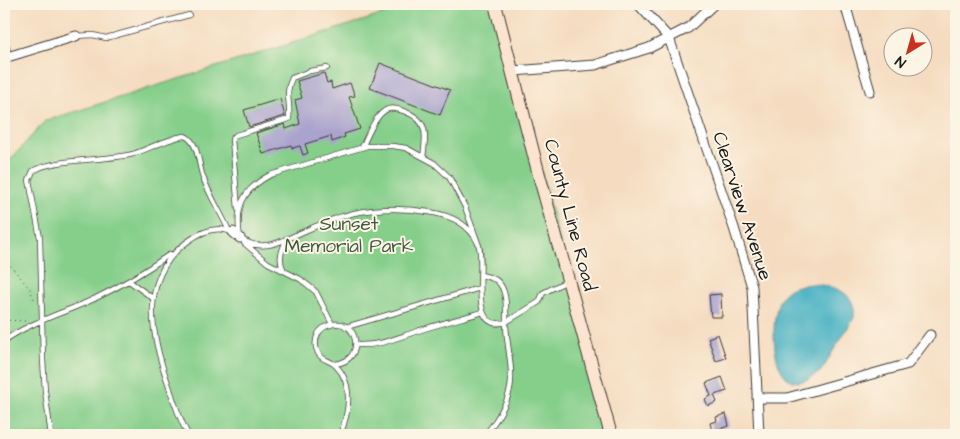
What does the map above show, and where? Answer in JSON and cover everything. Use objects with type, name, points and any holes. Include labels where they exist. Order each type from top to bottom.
[{"type":"main road","name":"County Line Road","points":[[496,4],[568,280],[611,435]]},
{"type":"street","name":"Clearview Avenue","points":[[638,4],[669,38],[734,228],[752,287],[759,435]]},
{"type":"street","points":[[513,71],[595,65],[649,48],[688,28],[714,4]]},
{"type":"street","points":[[845,4],[870,91]]},
{"type":"street","points":[[4,47],[5,58],[76,36]]},
{"type":"street","points":[[757,398],[787,398],[908,364],[930,335]]},
{"type":"lane","points":[[76,36],[93,35],[106,38],[190,15]]},
{"type":"lane","points":[[234,234],[239,212],[232,139],[236,135],[289,119],[290,111],[287,88],[292,78],[310,71],[327,68]]},
{"type":"lane","points":[[362,147],[380,115],[388,109],[397,108],[414,115],[422,122],[426,139],[423,157]]},
{"type":"lane","points":[[51,435],[45,391],[40,238],[29,180],[30,174],[37,169],[67,163],[109,159],[131,154],[184,136],[192,141],[203,177],[234,234],[260,257],[300,279],[316,292],[332,324]]},
{"type":"lane","points":[[239,212],[245,195],[250,188],[265,178],[287,169],[362,147],[393,146],[406,148],[442,169],[453,182],[465,207],[480,252],[480,298],[483,312],[487,319],[498,323],[506,322],[539,302],[543,293],[568,280]]},
{"type":"lane","points":[[4,341],[42,321],[94,299],[129,281],[202,233],[221,228],[253,245],[261,245],[286,241],[330,220],[354,213],[386,208],[402,208],[449,216],[469,228],[478,243]]},
{"type":"lane","points":[[285,272],[280,265],[281,253],[286,241]]},
{"type":"lane","points":[[173,252],[162,271],[154,299],[153,324],[161,364],[178,413],[188,435]]},
{"type":"lane","points":[[481,275],[496,280],[506,299],[506,338],[511,380],[505,403],[485,435]]},
{"type":"lane","points":[[129,281],[154,299]]},
{"type":"lane","points":[[346,327],[480,288]]},
{"type":"lane","points":[[356,345],[369,346],[384,343],[483,312]]},
{"type":"lane","points":[[334,364],[341,363],[351,356],[356,345],[353,334],[342,324],[326,326],[317,335],[316,348],[322,359],[334,364],[345,378],[348,392],[346,417],[340,435]]},
{"type":"path","points":[[4,258],[30,289],[36,305]]},
{"type":"path","points":[[4,320],[42,321]]},
{"type":"green space","name":"Sunset Memorial Park","points":[[416,4],[496,4],[612,435],[4,435],[4,167],[45,121]]},
{"type":"water","points":[[813,284],[828,286],[848,296],[854,309],[854,318],[821,371],[808,379],[795,382],[786,377],[779,366],[774,336],[775,320],[782,296],[788,290]]},
{"type":"building","points":[[380,63],[450,90],[440,115],[370,88]]},
{"type":"building","points":[[324,73],[327,83],[331,82],[332,89],[350,83],[355,96],[349,97],[360,129],[344,134],[345,137],[332,142],[331,136],[305,144],[308,153],[303,155],[300,146],[292,148],[291,145],[263,154],[256,133],[285,124],[286,129],[300,124],[295,100],[302,98],[297,81]]},
{"type":"building","points":[[280,99],[285,116],[249,127],[244,110]]},
{"type":"building","points":[[721,294],[722,317],[711,317],[709,295]]},
{"type":"building","points":[[718,334],[726,358],[716,361],[708,338]]},
{"type":"building","points":[[722,377],[727,391],[714,395],[717,402],[708,406],[705,399],[711,396],[706,383]]},
{"type":"building","points":[[726,414],[729,426],[712,431],[710,423],[717,421],[716,417]]}]
